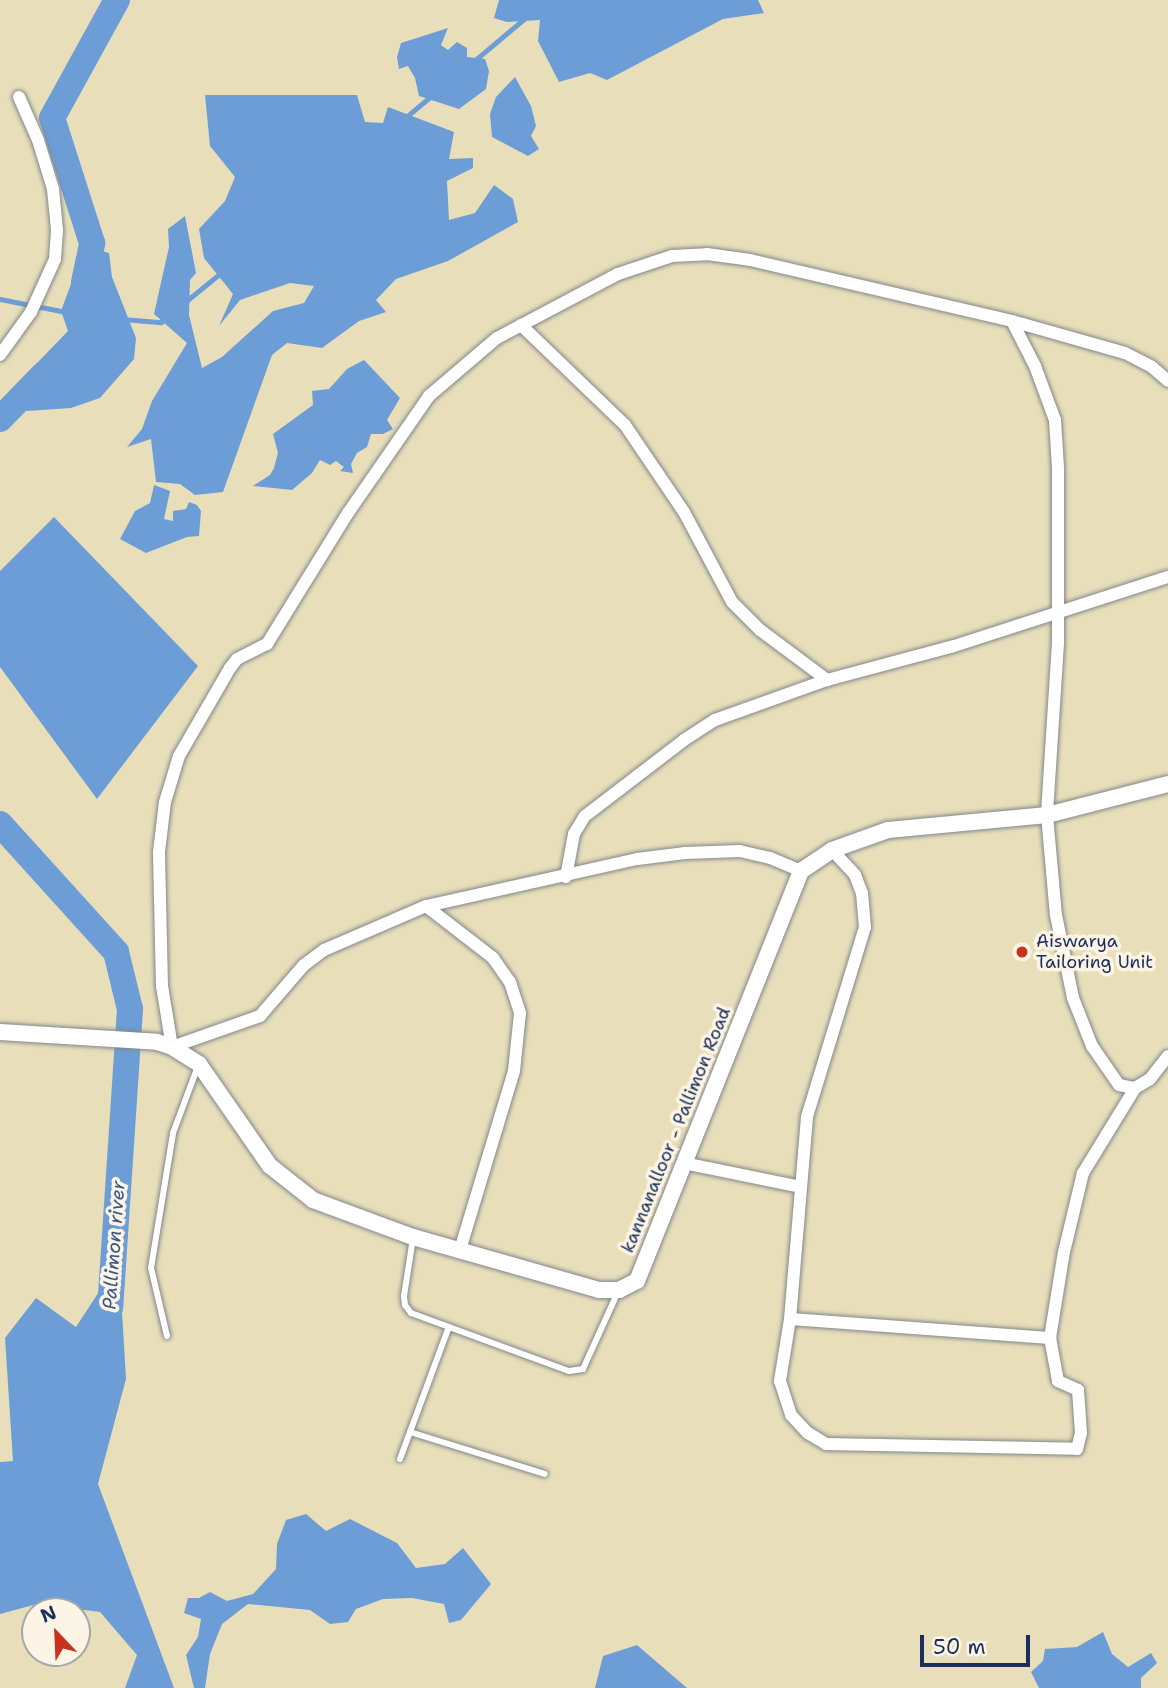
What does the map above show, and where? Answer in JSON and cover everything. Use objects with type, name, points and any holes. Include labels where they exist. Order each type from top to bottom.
[{"type":"street","points":[[3,348],[31,312],[55,259],[57,230],[53,189],[38,140],[19,97]]},
{"type":"street","points":[[165,1045],[159,852],[165,802],[179,756],[237,659],[267,644],[348,513],[429,396],[461,365],[497,338],[618,274],[671,256],[707,254],[750,260],[1012,321],[1125,353],[1152,367],[1168,381]]},
{"type":"street","points":[[1012,321],[1035,366],[1055,420],[1058,468],[1058,613],[1046,815],[1056,915],[1082,1024],[1103,1065],[1119,1085],[1135,1088]]},
{"type":"street","points":[[521,325],[625,425],[684,512],[732,602],[760,630],[827,680]]},
{"type":"street","points":[[566,877],[574,834],[585,817],[664,754],[715,720],[827,680],[1058,613],[1168,577]]},
{"type":"street","points":[[165,1045],[260,1016],[303,966],[324,950],[426,906],[566,877],[637,859],[685,853],[740,851],[770,858],[801,871],[832,850],[888,830],[1046,815],[1168,784]]},
{"type":"street","points":[[832,850],[855,875],[862,893],[865,927],[807,1117],[790,1319],[780,1381],[790,1415],[808,1433],[826,1444],[1077,1449],[1081,1433],[1078,1390],[1058,1381],[1050,1338],[1063,1252],[1083,1173],[1135,1088],[1150,1079],[1168,1056]]},
{"type":"street","name":"kannanalloor - Pallimon Road","points":[[619,1290],[637,1281],[801,871]]},
{"type":"street","points":[[426,906],[493,958],[510,982],[520,1013],[520,1040],[514,1071],[460,1250]]},
{"type":"street","points":[[0,1032],[165,1045],[199,1064],[270,1166],[313,1200],[413,1237],[599,1290],[619,1290]]},
{"type":"street","points":[[684,1163],[801,1187]]},
{"type":"street","points":[[790,1319],[1050,1338]]},
{"type":"lane","points":[[167,1336],[151,1268],[173,1133],[199,1064]]},
{"type":"lane","points":[[413,1237],[405,1305],[418,1319],[576,1372],[583,1369],[619,1290]]},
{"type":"lane","points":[[400,1459],[448,1329]]},
{"type":"lane","points":[[410,1432],[545,1474]]},
{"type":"water","points":[[499,0],[758,0],[764,13],[723,19],[607,80],[590,73],[559,82],[538,41],[540,20],[507,22],[494,18]]},
{"type":"water","points":[[448,28],[441,45],[448,50],[457,42],[467,48],[467,57],[485,59],[489,71],[486,89],[459,109],[419,96],[415,78],[408,66],[399,69],[397,57],[401,43]]},
{"type":"water","points":[[515,77],[531,106],[536,126],[531,136],[539,149],[528,156],[492,137],[490,114],[496,97]]},
{"type":"water","points":[[205,95],[357,95],[365,122],[383,123],[388,107],[454,132],[449,159],[473,158],[473,168],[447,181],[449,220],[475,213],[494,185],[513,199],[518,222],[448,261],[396,279],[376,300],[386,312],[359,321],[322,348],[287,343],[272,355],[223,492],[195,495],[180,484],[156,482],[151,439],[127,447],[142,429],[152,401],[187,343],[154,314],[169,247],[168,229],[185,216],[196,273],[190,280],[189,315],[202,368],[222,357],[273,311],[304,303],[314,286],[290,283],[240,300],[219,326],[233,294],[204,258],[199,229],[225,201],[235,177],[210,146]]},
{"type":"water","points":[[85,246],[109,253],[112,277],[136,338],[134,359],[100,398],[71,408],[27,411],[9,392],[68,331],[61,311]]},
{"type":"water","points":[[364,360],[400,398],[387,420],[393,429],[383,434],[371,434],[367,447],[357,453],[351,464],[353,473],[340,471],[344,467],[336,461],[330,465],[320,460],[312,473],[292,490],[253,486],[270,475],[274,468],[278,453],[273,434],[313,405],[312,391],[329,389],[347,369]]},
{"type":"water","points":[[154,485],[170,491],[164,519],[173,521],[173,511],[186,509],[189,502],[197,505],[201,511],[199,536],[187,537],[146,553],[120,539],[135,511],[150,503]]},
{"type":"water","points":[[54,517],[198,666],[97,799],[0,667],[0,571]]},
{"type":"water","points":[[119,1261],[126,1379],[98,1484],[174,1688],[125,1688],[137,1655],[100,1612],[91,1611],[91,1597],[21,1597],[21,1608],[0,1614],[0,1462],[13,1461],[5,1338],[36,1298],[76,1327]]},
{"type":"water","points":[[306,1514],[326,1531],[350,1519],[397,1543],[416,1568],[445,1564],[463,1548],[491,1584],[461,1620],[449,1623],[444,1604],[412,1598],[383,1599],[356,1609],[348,1622],[330,1624],[310,1610],[248,1604],[222,1624],[210,1654],[205,1688],[194,1688],[186,1655],[198,1637],[201,1619],[184,1613],[188,1598],[199,1598],[210,1592],[227,1601],[253,1594],[276,1569],[277,1544],[286,1520]]},
{"type":"water","points":[[1103,1632],[1112,1654],[1128,1667],[1151,1653],[1157,1663],[1141,1678],[1141,1688],[1039,1688],[1031,1672],[1043,1661],[1045,1649],[1077,1647]]},
{"type":"water","points":[[637,1645],[687,1688],[595,1688],[603,1656]]},
{"type":"waterway","name":"Pallimon river","points":[[84,282],[92,243],[52,118],[117,0]]},
{"type":"waterway","points":[[473,62],[525,18]]},
{"type":"waterway","points":[[405,118],[431,96]]},
{"type":"waterway","points":[[185,302],[222,272]]},
{"type":"waterway","points":[[0,299],[66,312]]},
{"type":"waterway","points":[[123,319],[161,322],[165,319]]},
{"type":"waterway","name":"Pallimon river","points":[[0,419],[43,375]]},
{"type":"waterway","name":"Pallimon river","points":[[0,824],[116,952],[130,1009],[110,1307]]},
{"type":"place","name":"Aiswarya Tailoring Unit","points":[[1022,952]]}]
